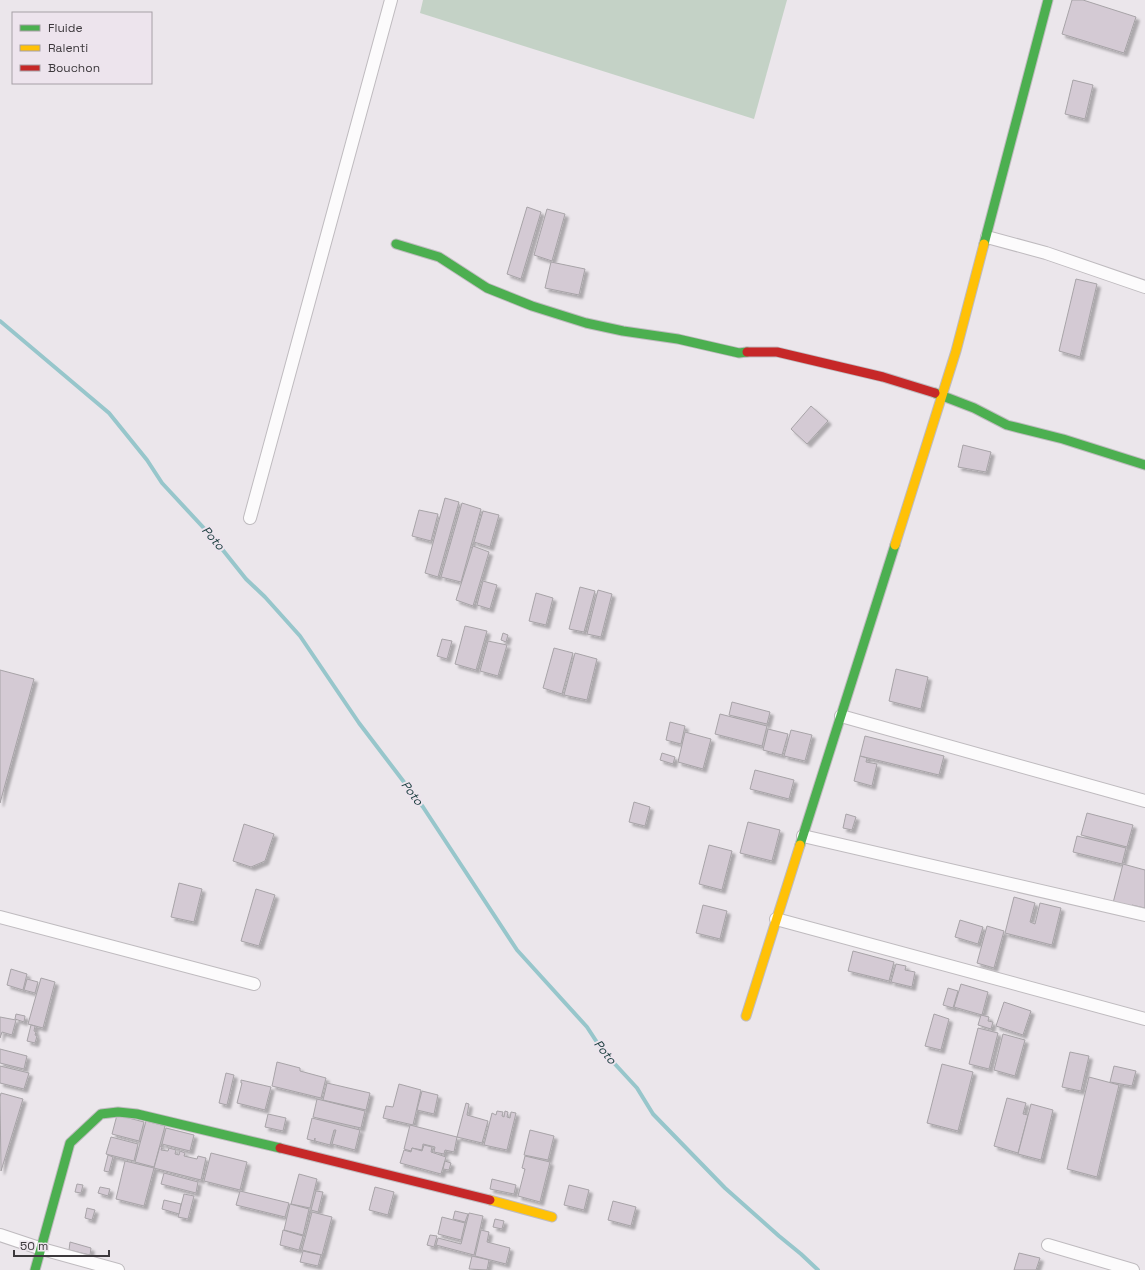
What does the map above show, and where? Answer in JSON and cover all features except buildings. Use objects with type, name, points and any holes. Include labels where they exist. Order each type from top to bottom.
[{"type":"street","points":[[250,518],[390,0]]},
{"type":"street","points":[[746,1016],[942,395],[987,237],[1048,0]]},
{"type":"street","points":[[987,237],[1046,253],[1145,287]]},
{"type":"street","points":[[396,244],[439,257],[487,288],[532,306],[586,323],[623,331],[678,338],[740,354],[755,351],[777,352],[883,377],[942,395],[974,408],[1007,425],[1063,439],[1122,459],[1145,465]]},
{"type":"street","points":[[841,716],[1145,801]]},
{"type":"street","points":[[803,836],[1145,915]]},
{"type":"street","points":[[0,917],[254,984]]},
{"type":"street","points":[[776,919],[1145,1019]]},
{"type":"street","points":[[35,1270],[70,1143],[101,1114],[118,1112],[137,1114],[455,1190],[552,1217]]},
{"type":"street","points":[[0,1235],[42,1249],[118,1270]]},
{"type":"street","points":[[1048,1245],[1133,1270]]},
{"type":"green space","points":[[423,0],[787,0],[754,119],[420,13]]},
{"type":"waterway","name":"Poto","points":[[0,321],[109,413],[147,460],[162,483],[214,539],[246,579],[265,597],[300,636],[359,723],[423,807],[517,950],[587,1027],[602,1050],[637,1088],[653,1114],[725,1188],[818,1270]]},
{"type":"traffic: fast","points":[[984,244],[1048,0]]},
{"type":"traffic: fast","points":[[396,244],[439,257],[487,288],[532,306],[586,323],[623,331],[678,339],[739,353],[747,352]]},
{"type":"traffic: fast","points":[[935,393],[974,408],[1007,425],[1063,439],[1145,465]]},
{"type":"traffic: fast","points":[[800,845],[895,545]]},
{"type":"traffic: fast","points":[[35,1270],[70,1143],[101,1114],[118,1112],[137,1114],[280,1148]]},
{"type":"traffic: slow","points":[[895,545],[956,351],[984,244]]},
{"type":"traffic: slow","points":[[746,1016],[800,845]]},
{"type":"traffic: slow","points":[[490,1200],[552,1217]]},
{"type":"traffic: jam","points":[[747,352],[777,352],[883,377],[935,393]]},
{"type":"traffic: jam","points":[[280,1148],[490,1200]]}]
